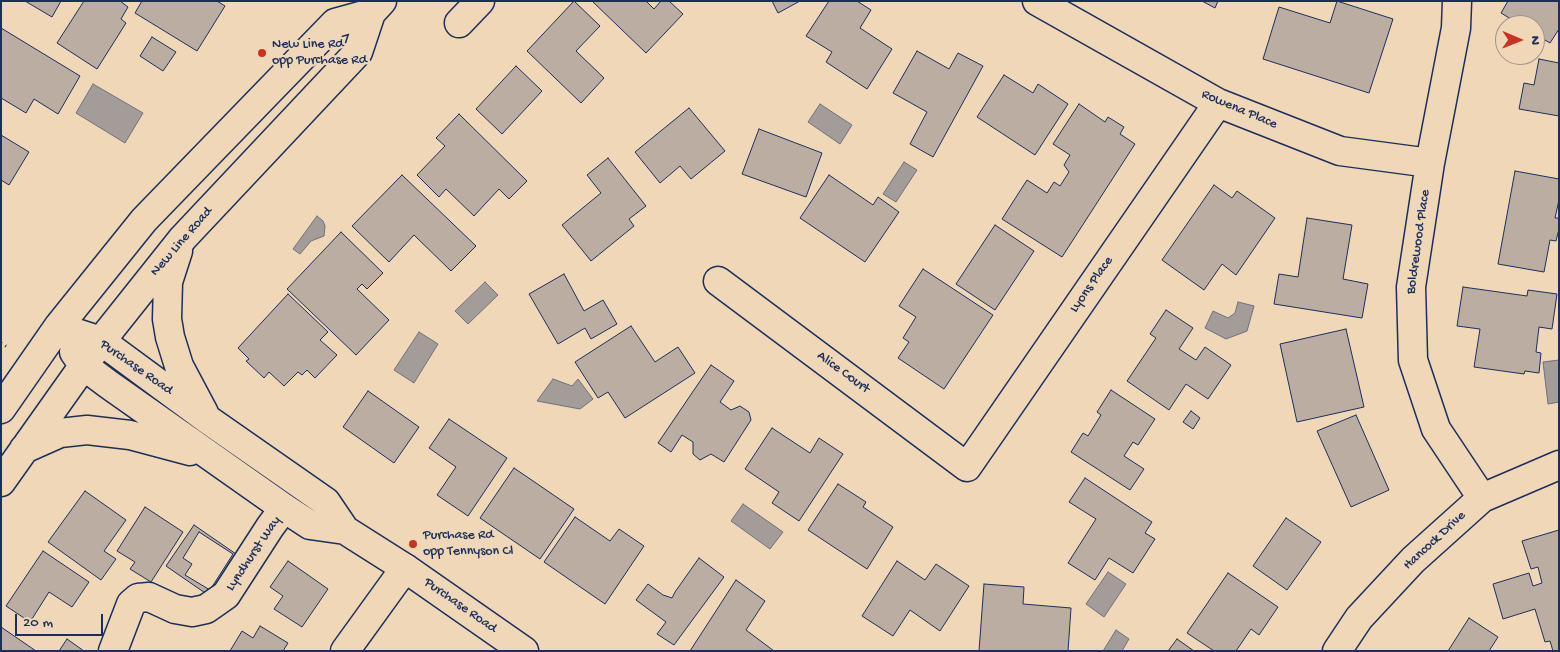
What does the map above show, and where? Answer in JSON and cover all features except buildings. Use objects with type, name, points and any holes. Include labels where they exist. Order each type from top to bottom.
[{"type":"main road","points":[[459,24],[480,1]]},
{"type":"main road","name":"Rowena Place","points":[[1036,1],[1218,103],[1340,151],[1430,163]]},
{"type":"main road","name":"Boldrewood Place","points":[[1457,1],[1456,28],[1430,163],[1411,287],[1413,360],[1436,428],[1482,498]]},
{"type":"main road","name":"New Line Road","points":[[1,482],[101,341],[182,238],[358,52],[377,7]]},
{"type":"main road","name":"New Line Road","points":[[1,409],[58,327],[144,220],[335,22],[377,7]]},
{"type":"main road","name":"Lyons Place","points":[[967,467],[1218,103]]},
{"type":"main road","points":[[182,238],[168,282],[167,319],[170,337],[179,366],[207,419]]},
{"type":"main road","name":"Alice Court","points":[[718,281],[967,467]]},
{"type":"main road","name":"Purchase Road","points":[[58,327],[101,341],[207,419],[326,502],[345,530],[405,568],[524,651]]},
{"type":"main road","name":"Purchase Road","points":[[58,327],[84,366],[213,458],[310,525],[345,530]]},
{"type":"main road","points":[[24,449],[60,433],[87,430],[130,435],[173,445],[213,458]]},
{"type":"main road","name":"Hancock Drive","points":[[1337,651],[1359,618],[1413,560],[1482,498],[1559,465]]},
{"type":"main road","name":"Lyndhurst Way","points":[[113,651],[131,604],[138,598],[149,597],[175,609],[192,612],[206,609],[226,595],[284,508]]},
{"type":"main road","points":[[345,651],[405,568]]},
{"type":"shaded area","points":[[93,84],[143,113],[125,143],[76,113]]},
{"type":"shaded area","points":[[820,104],[852,125],[840,144],[808,122]]},
{"type":"shaded area","points":[[904,162],[917,170],[896,202],[883,194]]},
{"type":"shaded area","points":[[317,216],[323,221],[325,226],[324,236],[311,241],[300,254],[293,249]]},
{"type":"shaded area","points":[[485,282],[498,295],[468,324],[455,311]]},
{"type":"shaded area","points":[[1238,302],[1254,306],[1247,331],[1226,339],[1205,328],[1213,311],[1228,318],[1235,313]]},
{"type":"shaded area","points":[[419,332],[438,344],[414,383],[394,370]]},
{"type":"shaded area","points":[[1559,360],[1559,402],[1548,404],[1543,362]]},
{"type":"shaded area","points":[[553,379],[572,386],[578,379],[593,399],[580,409],[537,401]]},
{"type":"shaded area","points":[[743,504],[783,532],[770,549],[731,521]]},
{"type":"shaded area","points":[[1108,572],[1126,584],[1104,617],[1086,604]]},
{"type":"shaded area","points":[[1116,630],[1129,639],[1122,651],[1103,651]]},
{"type":"place","name":"New Line Rd opp Purchase Rd","points":[[262,53]]},
{"type":"place","name":"Purchase Rd opp Tennyson Cl","points":[[413,544]]}]
